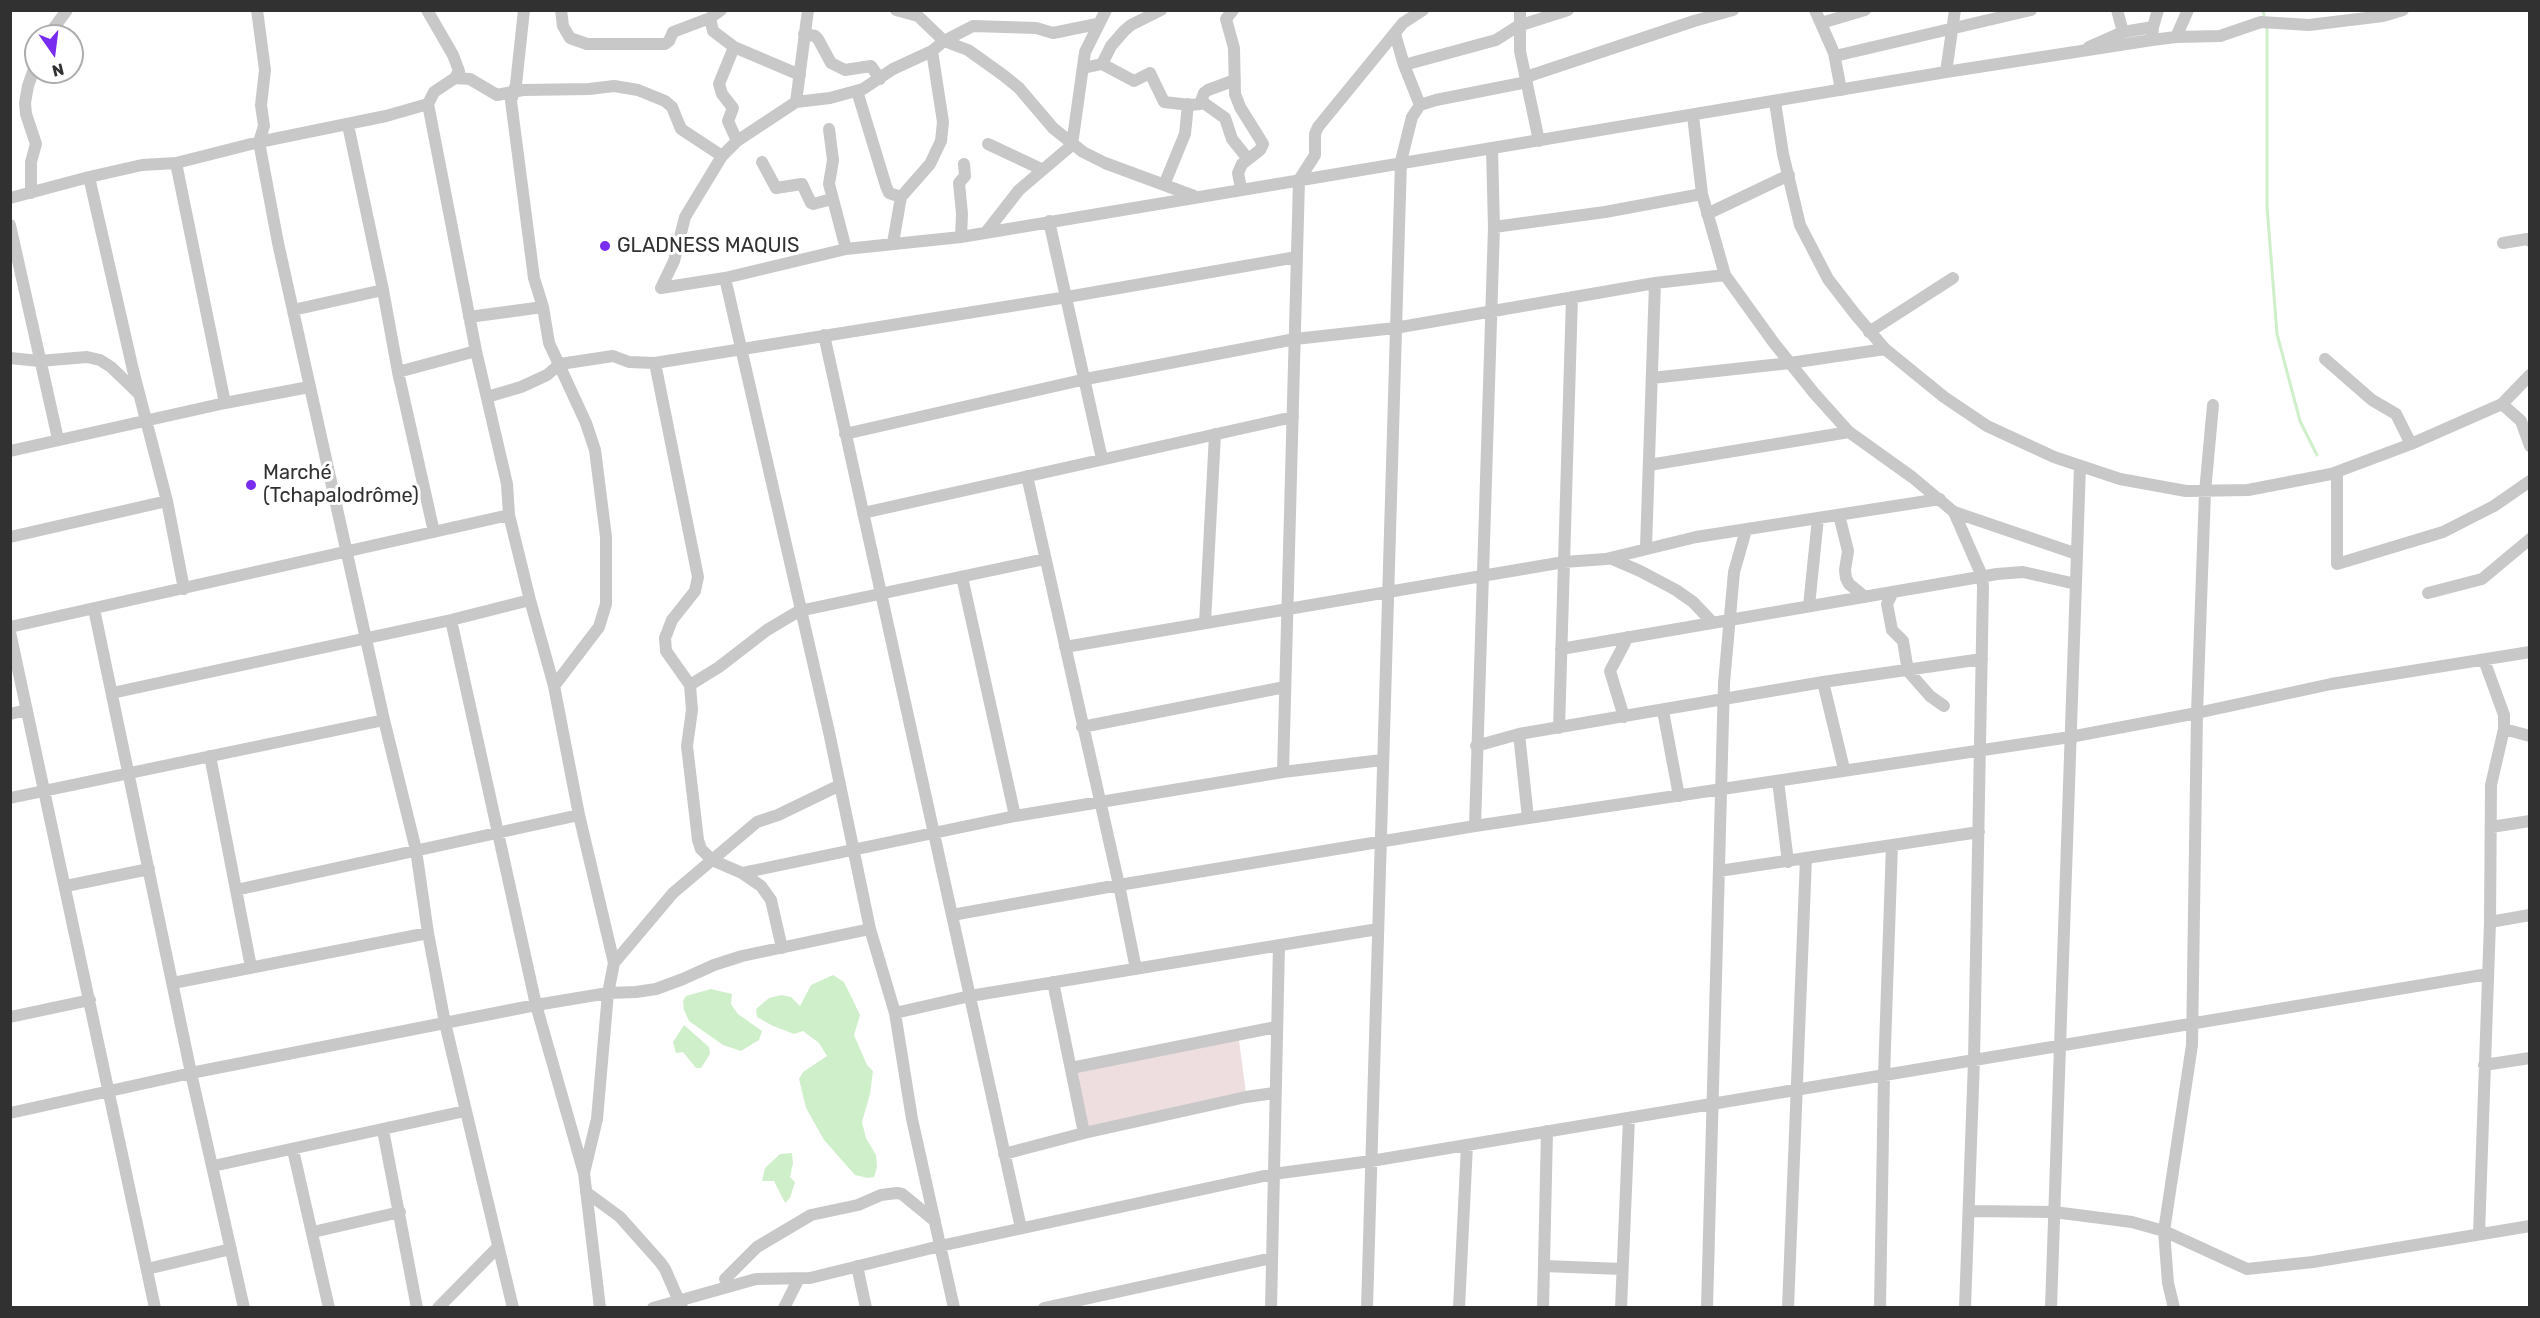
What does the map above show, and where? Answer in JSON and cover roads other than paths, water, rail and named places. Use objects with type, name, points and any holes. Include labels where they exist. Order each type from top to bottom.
[{"type":"street","points":[[57,24],[67,10]]},
{"type":"street","points":[[257,10],[265,70],[261,105],[264,126],[259,142],[309,387],[384,720],[416,850],[428,933],[445,1023],[513,1308]]},
{"type":"street","points":[[524,10],[516,84],[511,101],[534,278],[543,307],[549,343],[586,423],[595,450],[606,537],[606,604],[599,627],[554,686]]},
{"type":"street","points":[[561,10],[562,26],[570,38],[587,44],[665,44],[673,32],[716,14]]},
{"type":"street","points":[[796,102],[808,10]]},
{"type":"street","points":[[896,10],[918,16],[944,41],[968,50],[1003,75],[1019,88],[1053,128],[1094,158],[1196,197]]},
{"type":"street","points":[[987,231],[1019,190],[1072,144],[1084,52],[1106,10]]},
{"type":"street","points":[[1102,64],[1111,46],[1124,31],[1161,10]]},
{"type":"street","points":[[1233,10],[1226,19],[1234,48],[1235,94],[1263,144],[1260,150],[1242,164],[1238,173],[1241,188]]},
{"type":"street","points":[[1283,772],[1299,180],[1315,155],[1315,134],[1318,128],[1403,23],[1423,10]]},
{"type":"street","points":[[1520,10],[1518,26],[1520,51],[1539,141]]},
{"type":"street","points":[[1404,65],[1497,40],[1518,26],[1568,10]]},
{"type":"street","points":[[1367,1308],[1401,161],[1412,117],[1420,105],[1527,80],[1694,21],[1732,10]]},
{"type":"street","points":[[1815,10],[1835,56],[1840,90]]},
{"type":"street","points":[[1821,23],[1865,10]]},
{"type":"street","points":[[1946,72],[1955,10]]},
{"type":"street","points":[[1835,56],[2031,10]]},
{"type":"street","points":[[2117,10],[2123,32]]},
{"type":"street","points":[[2152,34],[2158,10]]},
{"type":"street","points":[[2176,37],[2188,10]]},
{"type":"street","points":[[2080,52],[2123,32],[2207,38],[2261,22],[2309,25],[2383,16],[2403,10]]},
{"type":"street","points":[[431,12],[459,71],[455,78],[434,92],[429,104],[469,317],[507,484],[509,515],[554,686],[579,815],[614,963],[608,993],[597,1119],[584,1173]]},
{"type":"street","points":[[716,14],[713,31],[734,47],[800,75]]},
{"type":"street","points":[[1097,24],[1053,33],[1036,28],[978,25],[967,28],[932,51],[892,69],[857,91],[830,98],[796,102],[737,141],[722,156],[685,217],[674,261],[661,288],[724,278],[846,249],[961,237],[1401,161],[1492,150],[1946,72],[2080,52],[2152,34]]},
{"type":"street","points":[[804,34],[815,36],[818,39],[831,63],[845,70],[871,66],[880,78]]},
{"type":"street","points":[[1395,34],[1404,65],[1420,105]]},
{"type":"street","points":[[734,47],[719,84],[722,94],[733,108],[728,121],[737,141]]},
{"type":"street","points":[[893,243],[901,197],[930,164],[941,141],[943,122],[932,51]]},
{"type":"street","points":[[1083,68],[1102,64],[1134,81],[1150,74],[1164,102],[1198,105],[1208,90],[1235,80]]},
{"type":"street","points":[[455,78],[470,79],[497,95],[512,92],[614,86],[638,90],[665,101],[672,107],[681,129],[722,156]]},
{"type":"street","points":[[29,84],[25,103],[26,114],[36,144],[32,159],[32,193]]},
{"type":"street","points":[[857,91],[889,194],[901,197]]},
{"type":"street","points":[[1201,101],[1225,118],[1232,139],[1248,159]]},
{"type":"street","points":[[1775,102],[1800,225],[1828,279],[1869,332],[1885,349],[1944,397],[1988,426],[2054,457],[2120,479],[2205,492],[2248,490],[2337,472],[2411,444],[2502,404],[2529,375]]},
{"type":"street","points":[[10,198],[142,165],[176,163],[259,142],[348,125],[429,104]]},
{"type":"street","points":[[1164,186],[1185,134],[1188,104]]},
{"type":"street","points":[[1693,116],[1702,194],[1725,275],[1790,363],[1849,432],[1940,499],[1954,512],[1982,576],[1981,749],[1974,1060],[1965,1308]]},
{"type":"street","points":[[348,125],[398,372],[434,532]]},
{"type":"street","points":[[829,129],[833,160],[829,184],[846,249]]},
{"type":"street","points":[[988,144],[1041,169]]},
{"type":"street","points":[[1475,825],[1494,227],[1492,150]]},
{"type":"street","points":[[762,162],[776,188],[802,184],[813,204],[832,199]]},
{"type":"street","points":[[176,163],[225,403]]},
{"type":"street","points":[[961,237],[962,214],[959,183],[965,176],[964,164]]},
{"type":"street","points":[[1707,214],[1789,175]]},
{"type":"street","points":[[89,177],[167,501],[184,589]]},
{"type":"street","points":[[1494,227],[1605,212],[1702,194]]},
{"type":"street","points":[[1049,221],[1102,459]]},
{"type":"street","points":[[10,225],[58,439]]},
{"type":"street","points":[[2503,243],[2528,239],[2529,241]]},
{"type":"street","points":[[487,397],[521,387],[547,375],[560,364],[613,356],[629,362],[655,363],[1067,297],[1297,257]]},
{"type":"street","points":[[845,434],[1086,379],[1295,339],[1395,328],[1572,297],[1725,275]]},
{"type":"street","points":[[724,278],[829,732],[838,786],[870,929],[895,1013],[912,1119],[954,1308]]},
{"type":"street","points":[[1869,332],[1953,278]]},
{"type":"street","points":[[1646,547],[1655,284]]},
{"type":"street","points":[[293,310],[383,290]]},
{"type":"street","points":[[1559,728],[1572,297]]},
{"type":"street","points":[[469,317],[543,307]]},
{"type":"street","points":[[824,335],[905,711],[935,832],[1021,1228]]},
{"type":"street","points":[[1652,378],[1790,363],[1885,349]]},
{"type":"street","points":[[398,372],[476,351]]},
{"type":"street","points":[[10,358],[39,361],[87,357],[100,360],[111,367],[140,395]]},
{"type":"street","points":[[2325,359],[2372,400],[2396,414],[2411,444]]},
{"type":"street","points":[[655,363],[698,577],[695,591],[672,620],[665,638],[666,651],[690,685],[692,710],[687,746],[698,840],[712,860],[742,873],[761,886],[771,900],[782,948]]},
{"type":"street","points":[[10,451],[225,403],[309,387]]},
{"type":"street","points":[[2502,404],[2521,421],[2529,446]]},
{"type":"street","points":[[2174,1308],[2168,1283],[2164,1231],[2192,1045],[2197,713],[2205,492],[2213,405]]},
{"type":"street","points":[[863,513],[1293,417]]},
{"type":"street","points":[[1649,465],[1849,432]]},
{"type":"street","points":[[1205,623],[1215,434]]},
{"type":"street","points":[[2051,1308],[2080,466]]},
{"type":"street","points":[[2337,472],[2337,564],[2444,532],[2494,507],[2529,481]]},
{"type":"street","points":[[1027,476],[1136,969]]},
{"type":"street","points":[[1065,647],[1564,562],[1610,558],[1646,547],[1695,537],[1940,499]]},
{"type":"street","points":[[10,537],[167,501]]},
{"type":"street","points":[[1954,512],[2077,554]]},
{"type":"street","points":[[155,1308],[10,630],[509,515]]},
{"type":"street","points":[[1839,515],[1848,551],[1846,578],[1864,597]]},
{"type":"street","points":[[1809,606],[1818,518]]},
{"type":"street","points":[[1707,1308],[1724,699],[1734,572],[1746,530]]},
{"type":"street","points":[[2428,593],[2482,579],[2529,539]]},
{"type":"street","points":[[1610,558],[1676,590],[1693,602],[1713,622]]},
{"type":"street","points":[[690,685],[719,667],[766,630],[800,611],[1045,559]]},
{"type":"street","points":[[1562,649],[1982,576],[2023,572],[2076,584]]},
{"type":"street","points":[[962,577],[1014,816]]},
{"type":"street","points":[[1893,592],[1887,604],[1892,630],[1903,641],[1908,671],[1930,696],[1944,706]]},
{"type":"street","points":[[112,693],[451,620],[530,600]]},
{"type":"street","points":[[94,609],[191,1073],[244,1308]]},
{"type":"street","points":[[451,620],[536,1005],[584,1173],[600,1308]]},
{"type":"street","points":[[1624,717],[1610,671],[1628,637]]},
{"type":"street","points":[[952,915],[1475,825],[1722,790],[1844,769],[2070,736],[2197,713],[2331,684],[2529,652]]},
{"type":"street","points":[[1476,746],[1519,734],[1822,682],[1982,659]]},
{"type":"street","points":[[2479,1234],[2490,922],[2491,785],[2504,729],[2503,709],[2484,660]]},
{"type":"street","points":[[1822,682],[1844,769]]},
{"type":"street","points":[[1082,727],[1286,687]]},
{"type":"street","points":[[10,714],[27,710]]},
{"type":"street","points":[[1663,711],[1679,796]]},
{"type":"street","points":[[10,798],[384,720]]},
{"type":"street","points":[[2504,729],[2529,736]]},
{"type":"street","points":[[1519,734],[1528,818]]},
{"type":"street","points":[[210,756],[251,967]]},
{"type":"street","points":[[742,873],[1014,816],[1283,772],[1382,760]]},
{"type":"street","points":[[1778,781],[1788,862]]},
{"type":"street","points":[[614,963],[673,893],[757,822],[778,815],[838,786]]},
{"type":"street","points":[[236,890],[579,815]]},
{"type":"street","points":[[2491,827],[2529,821]]},
{"type":"street","points":[[1719,871],[1978,832]]},
{"type":"street","points":[[1880,1308],[1884,1075],[1892,845]]},
{"type":"street","points":[[1788,1308],[1806,858]]},
{"type":"street","points":[[66,886],[148,869]]},
{"type":"street","points":[[2490,922],[2529,915]]},
{"type":"street","points":[[10,1113],[191,1073],[536,1005],[608,993],[656,989],[683,980],[714,964],[870,929]]},
{"type":"street","points":[[895,1013],[970,996],[1378,929]]},
{"type":"street","points":[[172,983],[428,933]]},
{"type":"street","points":[[1270,1308],[1279,945]]},
{"type":"street","points":[[653,1308],[680,1303],[756,1279],[798,1280],[940,1246],[1273,1174],[1371,1161],[2488,974]]},
{"type":"street","points":[[1053,982],[1084,1133]]},
{"type":"street","points":[[10,1017],[90,1000]]},
{"type":"street","points":[[1071,1068],[1276,1027]]},
{"type":"street","points":[[2484,1065],[2529,1058]]},
{"type":"street","points":[[1004,1154],[1084,1133],[1246,1097],[1274,1093]]},
{"type":"street","points":[[213,1166],[465,1111]]},
{"type":"street","points":[[1621,1308],[1629,1118]]},
{"type":"street","points":[[383,1130],[417,1308]]},
{"type":"street","points":[[1544,1308],[1547,1131]]},
{"type":"street","points":[[1459,1308],[1467,1145]]},
{"type":"street","points":[[293,1150],[329,1308]]},
{"type":"street","points":[[586,1192],[630,1227],[665,1269],[680,1303]]},
{"type":"street","points":[[725,1279],[757,1247],[811,1215],[858,1205],[881,1195],[902,1194],[935,1221]]},
{"type":"street","points":[[1970,1211],[2054,1212],[2132,1222],[2164,1231],[2247,1269],[2313,1262],[2529,1226]]},
{"type":"street","points":[[313,1232],[400,1212]]},
{"type":"street","points":[[438,1308],[498,1248]]},
{"type":"street","points":[[147,1269],[231,1249]]},
{"type":"street","points":[[1044,1308],[1272,1258]]},
{"type":"street","points":[[856,1266],[866,1308]]},
{"type":"street","points":[[1544,1266],[1622,1269]]},
{"type":"street","points":[[784,1308],[798,1280]]},
{"type":"waterway","points":[[2263,10],[2265,20]]},
{"type":"waterway","points":[[2267,26],[2267,206],[2277,334],[2300,421],[2317,455]]},
{"type":"place","name":"GLADNESS MAQUIS","points":[[605,246]]},
{"type":"place","name":"Marché (Tchapalodrôme)","points":[[251,485]]}]
